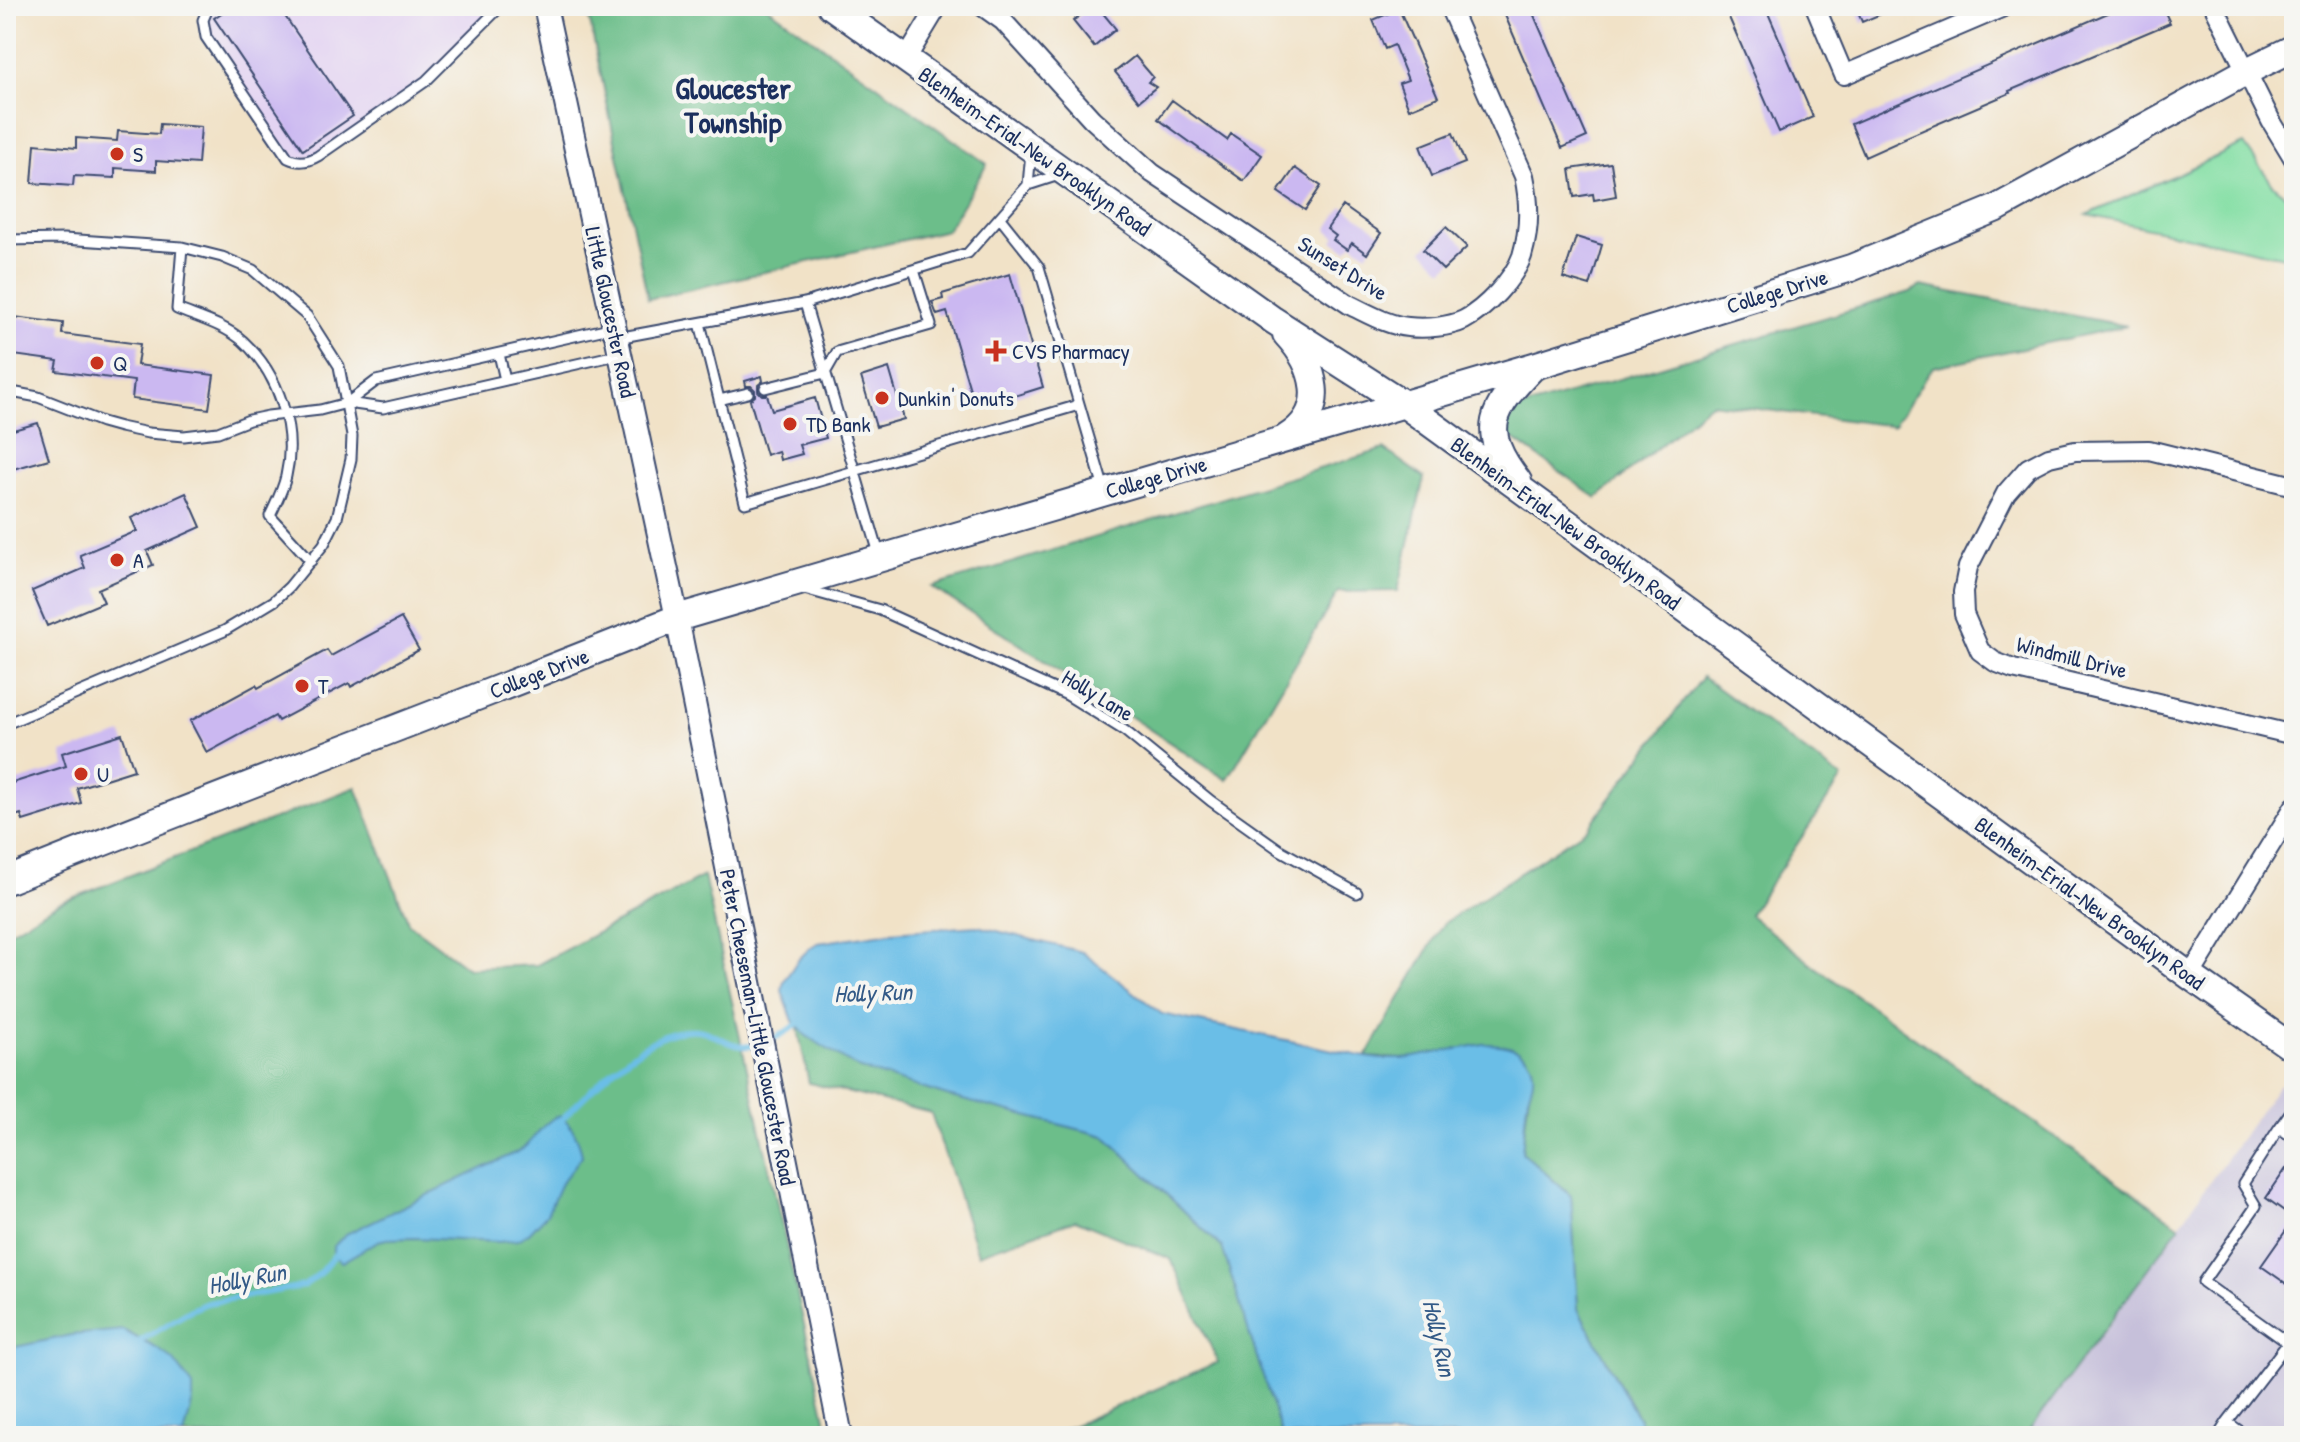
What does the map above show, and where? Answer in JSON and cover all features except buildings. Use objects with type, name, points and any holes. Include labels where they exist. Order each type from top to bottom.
[{"type":"main road","name":"Blenheim-Erial-New Brooklyn Road","points":[[831,6],[1273,320],[1404,404],[2294,1049]]},
{"type":"main road","name":"College Drive","points":[[6,881],[677,618],[1534,366],[1851,268],[1997,208],[2294,48]]},
{"type":"main road","points":[[1273,320],[1299,351],[1315,389],[1313,406],[1305,422],[1280,441]]},
{"type":"main road","points":[[1534,366],[1500,404],[1494,422],[1498,447],[1510,470],[1546,509]]},
{"type":"street","name":"Little Gloucester Road","points":[[545,6],[677,618]]},
{"type":"street","points":[[906,59],[938,6]]},
{"type":"street","name":"Sunset Drive","points":[[982,6],[1003,21],[1092,119],[1152,173],[1350,305],[1386,322],[1409,327],[1433,327],[1463,320],[1493,298],[1514,271],[1521,256],[1529,217],[1529,197],[1524,176],[1449,6]]},
{"type":"street","points":[[1815,6],[1844,75],[2006,6]]},
{"type":"street","points":[[2214,6],[2271,121],[2294,159]]},
{"type":"street","name":"Windmill Drive","points":[[2294,486],[2149,450],[2075,451],[2049,457],[2028,468],[2006,493],[1968,567],[1963,592],[1964,614],[1980,651],[1995,662],[2013,669],[2294,735]]},
{"type":"street","name":"Peter Cheeseman-Little Gloucester Road","points":[[677,618],[841,1436]]},
{"type":"street","points":[[2190,976],[2294,807]]},
{"type":"lane","points":[[209,6],[203,20],[206,37],[288,158],[303,161],[318,156],[426,81],[498,9],[509,6]]},
{"type":"lane","points":[[1028,185],[1031,148]]},
{"type":"lane","points":[[347,403],[376,381],[499,354],[618,340],[805,303],[968,253],[1028,185],[1065,172]]},
{"type":"lane","points":[[1000,218],[1039,267],[1105,492]]},
{"type":"lane","points":[[6,240],[64,239],[182,247],[222,257],[253,270],[307,316],[339,366],[352,436],[351,459],[337,518],[324,544],[274,601],[224,631],[6,724]]},
{"type":"lane","points":[[182,247],[177,309],[218,325],[242,340],[273,380],[285,414],[289,456],[286,477],[270,516],[311,561]]},
{"type":"lane","points":[[765,388],[825,373],[837,352],[931,325],[914,270]]},
{"type":"lane","points":[[805,303],[880,558]]},
{"type":"lane","points":[[700,323],[745,503],[1079,405]]},
{"type":"lane","points":[[6,391],[47,400],[102,422],[163,434],[199,435],[218,432],[249,420],[347,403],[383,408],[505,380],[618,340]]},
{"type":"lane","points":[[499,354],[505,380]]},
{"type":"lane","points":[[719,400],[748,393]]},
{"type":"lane","name":"Holly Lane","points":[[789,585],[880,610],[1067,695],[1125,731],[1211,801],[1280,850],[1357,893]]},
{"type":"lane","points":[[2218,1436],[2291,1339],[2203,1282],[2256,1206],[2243,1184],[2294,1107]]},
{"type":"lane","points":[[2279,1128],[2294,1138]]},
{"type":"lane","points":[[2227,1422],[2247,1436]]},
{"type":"shaded area","points":[[209,6],[509,6],[498,10],[426,81],[318,156],[293,160],[206,37]]},
{"type":"shaded area","points":[[2279,1084],[2294,1095],[2294,1436],[2025,1436],[2109,1324]]},
{"type":"green space","points":[[766,6],[987,164],[947,230],[648,299],[587,8]]},
{"type":"green space","points":[[2244,144],[2272,183],[2294,204],[2294,259],[2087,215]]},
{"type":"green space","points":[[1921,286],[2127,326],[1933,367],[1893,426],[1711,403],[1597,498],[1485,419],[1910,292]]},
{"type":"green space","points":[[1384,449],[1424,478],[1398,591],[1338,592],[1227,780],[932,587]]},
{"type":"green space","points":[[1702,677],[1842,778],[1749,915],[1817,968],[2180,1226],[2025,1436],[1636,1436],[1639,1419],[1578,1309],[1571,1196],[1522,1152],[1532,1066],[1366,1057],[1443,924],[1588,828]]},
{"type":"green space","points":[[356,787],[409,924],[468,968],[537,965],[704,876],[829,1436],[6,1436],[6,934],[57,904]]},
{"type":"green space","points":[[791,995],[858,1068],[1105,1136],[1223,1248],[1282,1436],[1049,1436],[1218,1362],[1171,1259],[1075,1220],[978,1254],[931,1113],[809,1083]]},
{"type":"water","points":[[977,926],[1082,952],[1162,1014],[1381,1059],[1403,1059],[1483,1044],[1509,1047],[1524,1055],[1533,1068],[1533,1078],[1522,1152],[1571,1196],[1578,1309],[1639,1420],[1641,1436],[1282,1436],[1222,1247],[1105,1136],[947,1096],[858,1068],[805,1035],[793,1021],[782,991],[784,981],[798,960],[818,943],[891,932]]},
{"type":"water","points":[[560,1116],[575,1133],[582,1156],[561,1183],[547,1214],[529,1233],[517,1240],[499,1242],[387,1239],[342,1262],[333,1256],[333,1247],[346,1234],[521,1150],[545,1125]]},
{"type":"water","points":[[123,1330],[173,1360],[193,1386],[193,1400],[184,1436],[6,1436],[6,1349],[71,1335]]},
{"type":"waterway","name":"Holly Run","points":[[559,1122],[616,1068],[666,1035],[701,1031],[748,1046],[767,1042],[801,1022]]},
{"type":"waterway","name":"Holly Run","points":[[137,1343],[207,1303],[304,1286],[338,1251]]},
{"type":"place","name":"S","points":[[117,154]]},
{"type":"place","name":"CVS Pharmacy","points":[[996,351]]},
{"type":"place","name":"Q","points":[[97,363]]},
{"type":"place","name":"Dunkin' Donuts","points":[[882,398]]},
{"type":"place","name":"TD Bank","points":[[790,424]]},
{"type":"place","name":"A","points":[[117,560]]},
{"type":"place","name":"T","points":[[302,686]]},
{"type":"place","name":"U","points":[[81,774]]},
{"type":"district","name":"Gloucester Township","points":[[733,106]]}]
